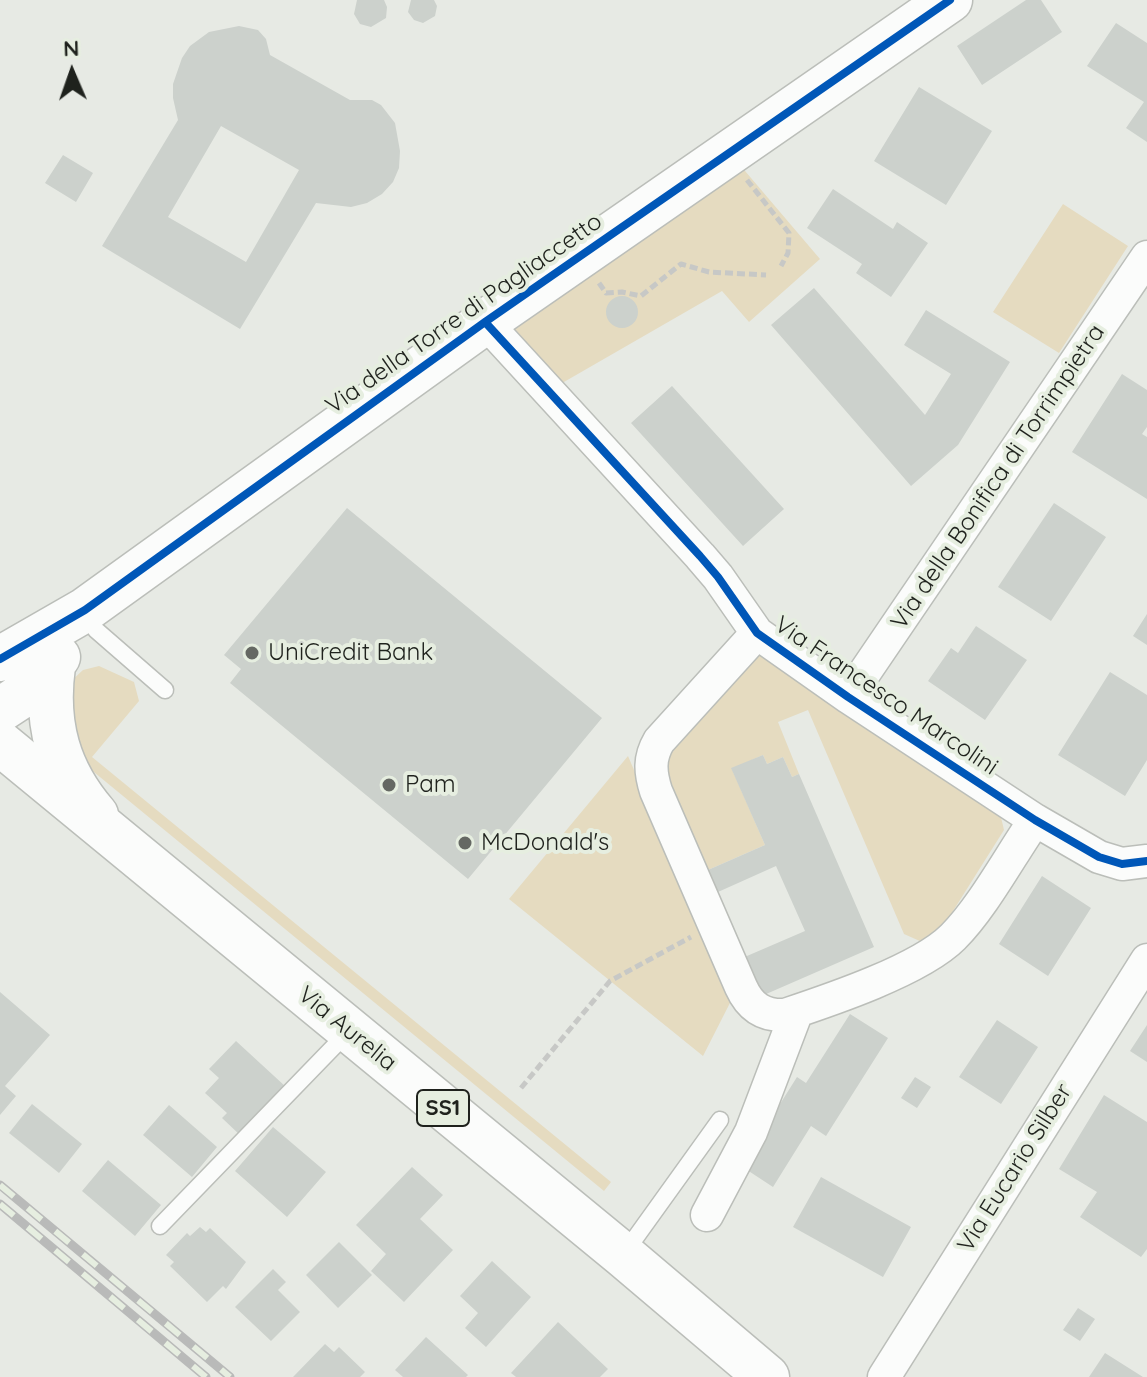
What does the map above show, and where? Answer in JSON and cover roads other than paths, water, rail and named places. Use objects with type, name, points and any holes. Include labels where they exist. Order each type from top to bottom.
[{"type":"street","name":"Via della Torre di Pagliaccetto","points":[[0,659],[85,610],[485,322],[950,0]]},
{"type":"street","name":"Via della Bonifica di Torrimpietra","points":[[848,697],[1147,257]]},
{"type":"street","name":"Via Francesco Marcolini","points":[[485,322],[700,556],[757,633],[1035,820],[1106,860],[1130,864],[1147,861]]},
{"type":"street","name":"Via della Torre di Pagliaccetto","points":[[0,710],[35,687],[53,666],[85,610]]},
{"type":"street","points":[[757,633],[668,729],[651,759],[656,791],[746,998],[759,1010],[775,1016],[797,1011],[908,967],[940,948],[967,921],[1035,820]]},
{"type":"street","name":"Via della Torre di Pagliaccetto","points":[[53,666],[51,713],[62,763],[82,799],[118,840]]},
{"type":"street","name":"Via Aurelia","points":[[0,743],[767,1377]]},
{"type":"street","name":"Via Eucario Silber","points":[[884,1377],[1147,960]]},
{"type":"street","points":[[707,1215],[751,1132],[797,1011]]},
{"type":"lane","points":[[85,610],[96,630],[165,690]]},
{"type":"lane","points":[[160,1226],[350,1031]]},
{"type":"lane","points":[[623,1255],[720,1120]]},
{"type":"railway","points":[[0,1185],[230,1377]]},
{"type":"railway","points":[[0,1204],[206,1377]]},
{"type":"place","name":"UniCredit Bank","points":[[252,653]]},
{"type":"place","name":"Pam","points":[[389,785]]},
{"type":"place","name":"McDonald's","points":[[465,843]]}]
